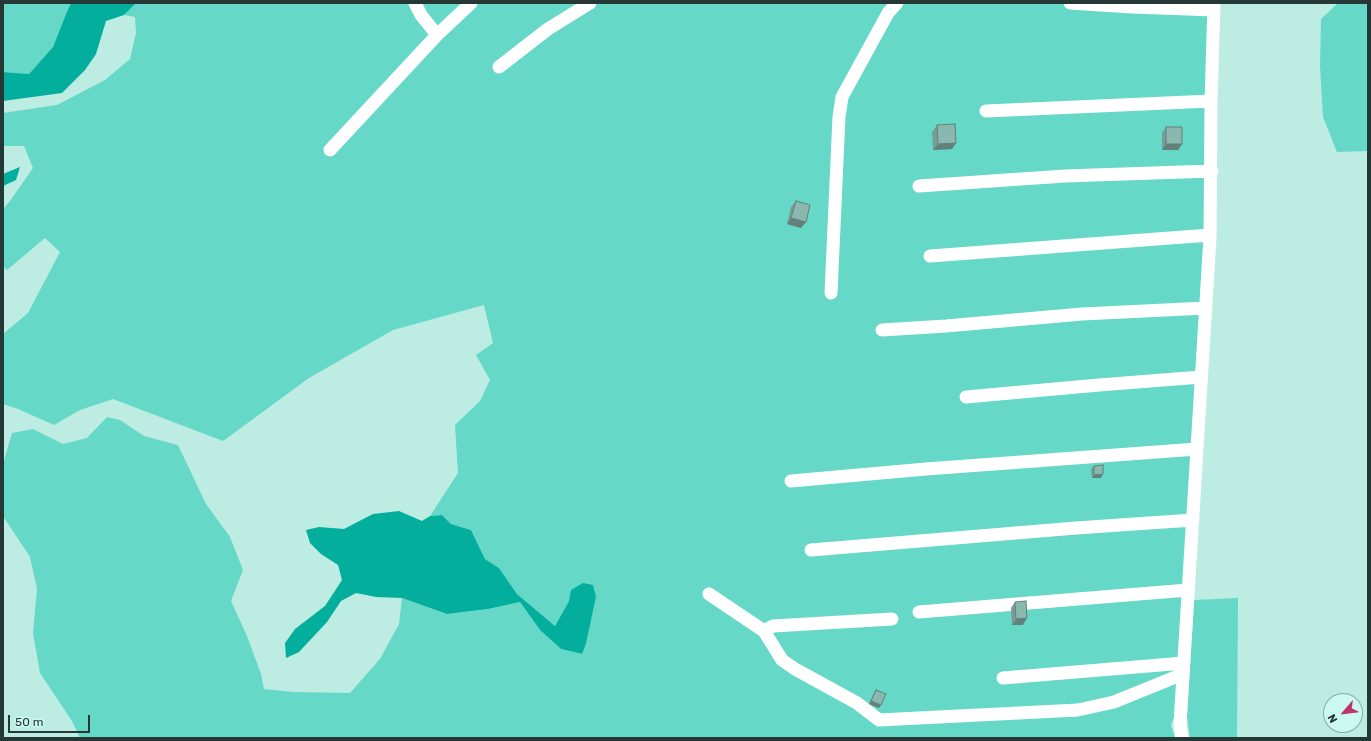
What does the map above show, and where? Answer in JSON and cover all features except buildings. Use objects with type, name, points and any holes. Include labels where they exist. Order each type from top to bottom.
[{"type":"street","points":[[415,3],[421,15],[437,35]]},
{"type":"street","points":[[330,150],[437,35],[471,3]]},
{"type":"street","points":[[499,67],[548,30],[590,3]]},
{"type":"street","points":[[831,293],[838,117],[842,97],[888,13],[897,3]]},
{"type":"street","points":[[1070,3],[1132,7],[1214,6],[1210,235],[1183,668],[1180,724],[1182,738]]},
{"type":"street","points":[[986,111],[1212,100]]},
{"type":"street","points":[[919,186],[1066,176],[1212,171]]},
{"type":"street","points":[[930,256],[1210,235]]},
{"type":"street","points":[[882,330],[1082,314],[1206,308]]},
{"type":"street","points":[[966,397],[1201,377]]},
{"type":"street","points":[[791,481],[926,469],[1197,449]]},
{"type":"street","points":[[811,550],[1192,520]]},
{"type":"street","points":[[919,612],[1188,590]]},
{"type":"street","points":[[710,594],[764,631],[782,660],[795,669],[857,703],[879,720],[1078,710],[1114,702],[1183,668]]},
{"type":"street","points":[[764,631],[773,626],[892,619]]},
{"type":"street","points":[[1002,678],[1183,668]]},
{"type":"shaded area","points":[[3,3],[71,3],[53,47],[29,74],[3,72]]},
{"type":"shaded area","points":[[71,3],[136,3],[124,15],[106,21],[96,54],[85,70],[62,93],[3,101],[3,72],[29,74],[53,47]]},
{"type":"shaded area","points":[[136,3],[1217,3],[1176,712],[1171,725],[1175,738],[80,738],[72,721],[40,673],[33,633],[37,589],[30,557],[3,516],[3,464],[12,433],[33,429],[63,444],[87,438],[107,417],[120,420],[144,436],[178,445],[206,504],[230,537],[243,570],[231,601],[247,636],[261,674],[264,689],[293,692],[350,693],[380,659],[399,624],[402,598],[447,614],[488,609],[520,602],[540,630],[561,649],[582,654],[586,644],[596,597],[569,601],[555,626],[517,594],[499,568],[485,559],[471,530],[451,524],[442,515],[430,516],[458,473],[455,425],[480,401],[490,380],[476,355],[493,343],[484,305],[393,330],[309,378],[223,441],[113,399],[80,410],[54,425],[3,404],[3,334],[28,313],[60,252],[45,238],[7,270],[3,266],[3,209],[33,168],[24,146],[3,146],[3,113],[57,105],[105,80],[130,59],[136,33],[135,17],[124,15]]},
{"type":"shaded area","points":[[1338,3],[1368,3],[1368,151],[1337,152],[1323,117],[1320,66],[1321,19]]},
{"type":"shaded area","points":[[20,167],[16,180],[3,186],[3,174]]},
{"type":"shaded area","points":[[399,511],[422,521],[430,516],[442,515],[451,524],[471,530],[485,559],[499,568],[517,594],[555,626],[569,601],[571,590],[583,583],[593,585],[596,597],[586,644],[582,654],[561,649],[540,630],[520,602],[488,609],[447,614],[402,598],[376,597],[356,593],[341,601],[327,622],[299,652],[286,658],[285,643],[295,629],[325,606],[342,580],[338,565],[321,554],[310,543],[306,530],[319,527],[344,529],[373,514]]},
{"type":"shaded area","points":[[1238,598],[1237,738],[1190,738],[1187,717],[1194,600]]}]
